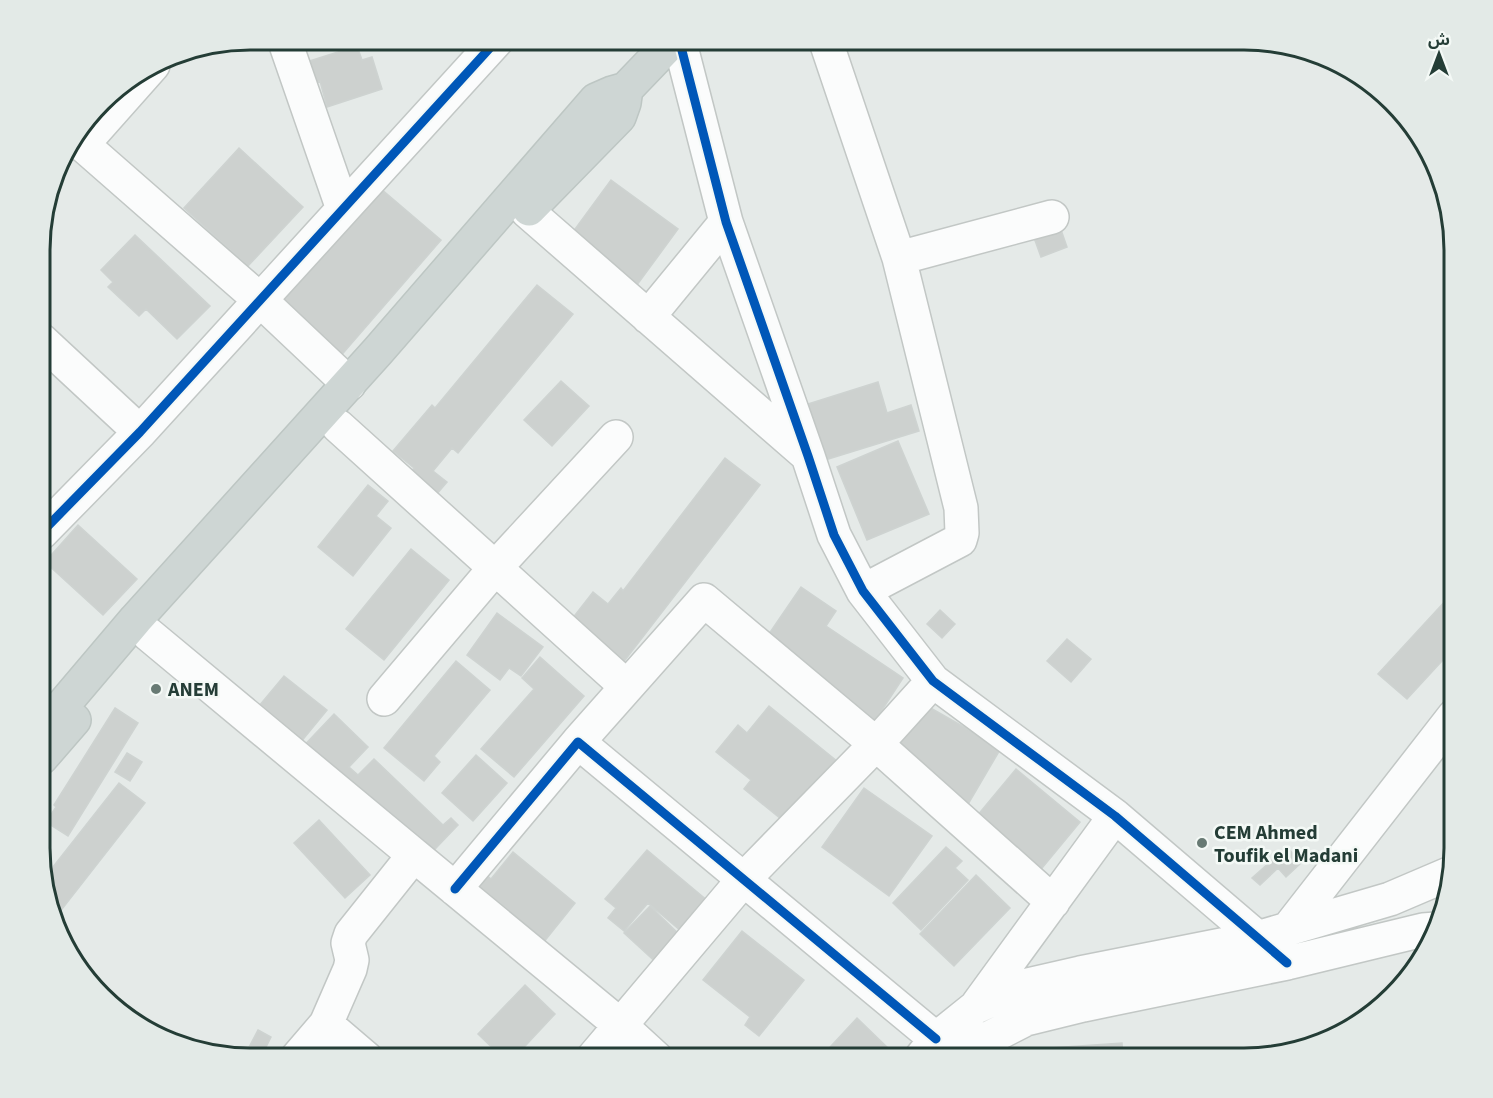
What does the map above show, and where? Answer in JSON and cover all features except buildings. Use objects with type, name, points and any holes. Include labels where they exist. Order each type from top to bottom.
[{"type":"main road","points":[[50,720],[136,619],[349,384],[596,100],[626,89],[665,50]]},
{"type":"main road","points":[[50,748],[148,634],[397,361],[527,211],[619,117],[626,89]]},
{"type":"street","points":[[288,50],[343,209]]},
{"type":"street","points":[[50,524],[140,432],[484,50]]},
{"type":"street","points":[[679,50],[726,222],[834,535],[863,591],[933,681],[1115,816],[1287,963]]},
{"type":"street","points":[[829,50],[899,258],[961,508],[960,540],[863,591]]},
{"type":"street","points":[[92,127],[125,94]]},
{"type":"street","points":[[80,143],[260,300],[349,384]]},
{"type":"street","points":[[527,211],[808,456]]},
{"type":"street","points":[[899,258],[1052,217]]},
{"type":"street","points":[[648,317],[726,222]]},
{"type":"street","points":[[50,348],[140,432]]},
{"type":"street","points":[[338,426],[627,687]]},
{"type":"street","points":[[384,699],[495,568],[616,437]]},
{"type":"street","points":[[455,889],[578,742],[704,600],[876,744],[1053,902]]},
{"type":"street","points":[[148,634],[645,1048]]},
{"type":"street","points":[[601,1048],[744,879],[876,744],[933,681]]},
{"type":"street","points":[[1288,929],[1443,730]]},
{"type":"street","points":[[578,742],[744,879],[927,1048]]},
{"type":"street","points":[[929,1048],[976,1007],[1115,816]]},
{"type":"street","points":[[305,1048],[326,1024],[350,969],[352,960],[348,943],[351,934],[414,855]]},
{"type":"street","points":[[976,1007],[1019,987],[1092,970],[1257,938],[1390,899],[1441,877]]},
{"type":"street","points":[[976,1048],[987,1039],[1026,1019],[1287,963],[1426,930]]},
{"type":"street","points":[[326,1024],[354,1048]]},
{"type":"cycle path","points":[[50,524],[140,432],[488,50]]},
{"type":"cycle path","points":[[682,50],[726,222],[834,535],[863,591],[933,681],[1115,816],[1287,963]]},
{"type":"cycle path","points":[[455,889],[578,742],[936,1039]]},
{"type":"place","name":"ANEM","points":[[156,689]]},
{"type":"place","name":"CEM Ahmed Toufik el Madani","points":[[1202,843]]}]
